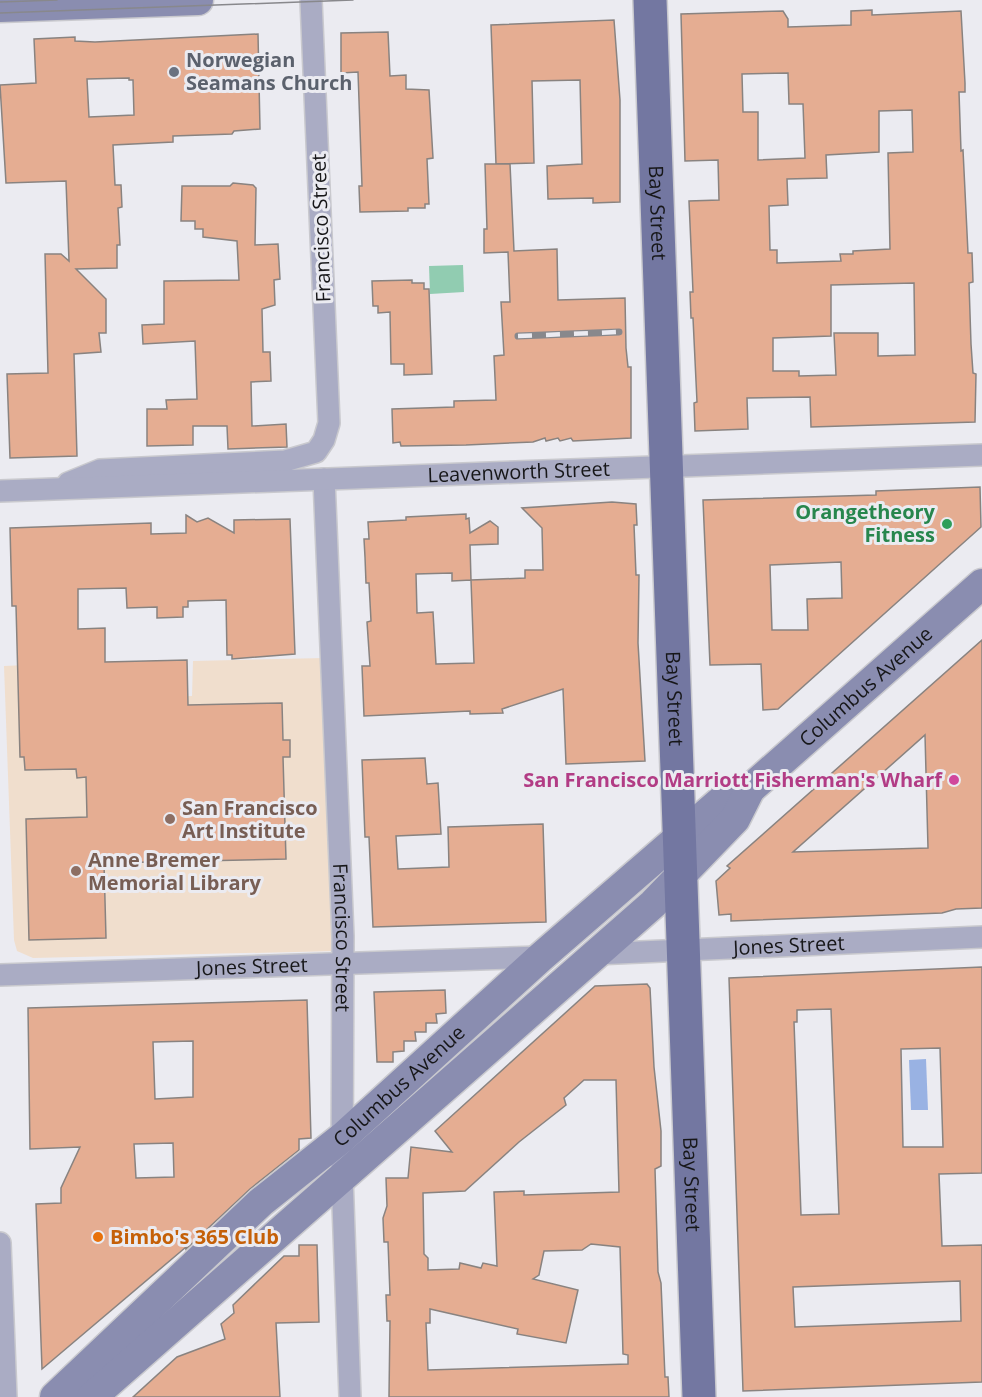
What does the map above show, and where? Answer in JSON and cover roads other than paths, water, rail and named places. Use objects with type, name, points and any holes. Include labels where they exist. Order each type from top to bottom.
[{"type":"main road","points":[[0,7],[198,0]]},
{"type":"main road","name":"Bay Street","points":[[650,0],[699,1397]]},
{"type":"main road","name":"Columbus Avenue","points":[[55,1397],[261,1202],[343,1137],[541,957],[720,802],[750,789],[982,584]]},
{"type":"main road","name":"Columbus Avenue","points":[[92,1397],[652,904],[735,819],[750,789]]},
{"type":"street","name":"Francisco Street","points":[[311,0],[328,423],[324,440],[316,452]]},
{"type":"street","name":"Leavenworth Street","points":[[54,489],[100,470],[285,461],[316,452]]},
{"type":"street","name":"Leavenworth Street","points":[[0,491],[982,454]]},
{"type":"street","name":"Francisco Street","points":[[324,479],[337,732],[342,962],[342,1176],[350,1397]]},
{"type":"street","name":"Jones Street","points":[[595,954],[684,948],[982,937]]},
{"type":"street","name":"Jones Street","points":[[0,975],[541,957]]},
{"type":"street","points":[[0,1243],[6,1397]]},
{"type":"water","points":[[926,1059],[928,1110],[911,1110],[909,1060]]},
{"type":"tram line","points":[[0,2],[57,0]]},
{"type":"tram line","points":[[0,13],[353,0]]},
{"type":"railway","points":[[518,336],[619,332]]},
{"type":"place","name":"Norwegian Seamans Church","points":[[174,72]]},
{"type":"place","name":"Orangetheory Fitness","points":[[947,524]]},
{"type":"place","name":"San Francisco Marriott Fisherman's Wharf","points":[[954,780]]},
{"type":"place","name":"San Francisco Art Institute","points":[[170,819]]},
{"type":"place","name":"Anne Bremer Memorial Library","points":[[76,871]]},
{"type":"place","name":"Bimbo's 365 Club","points":[[98,1237]]}]
